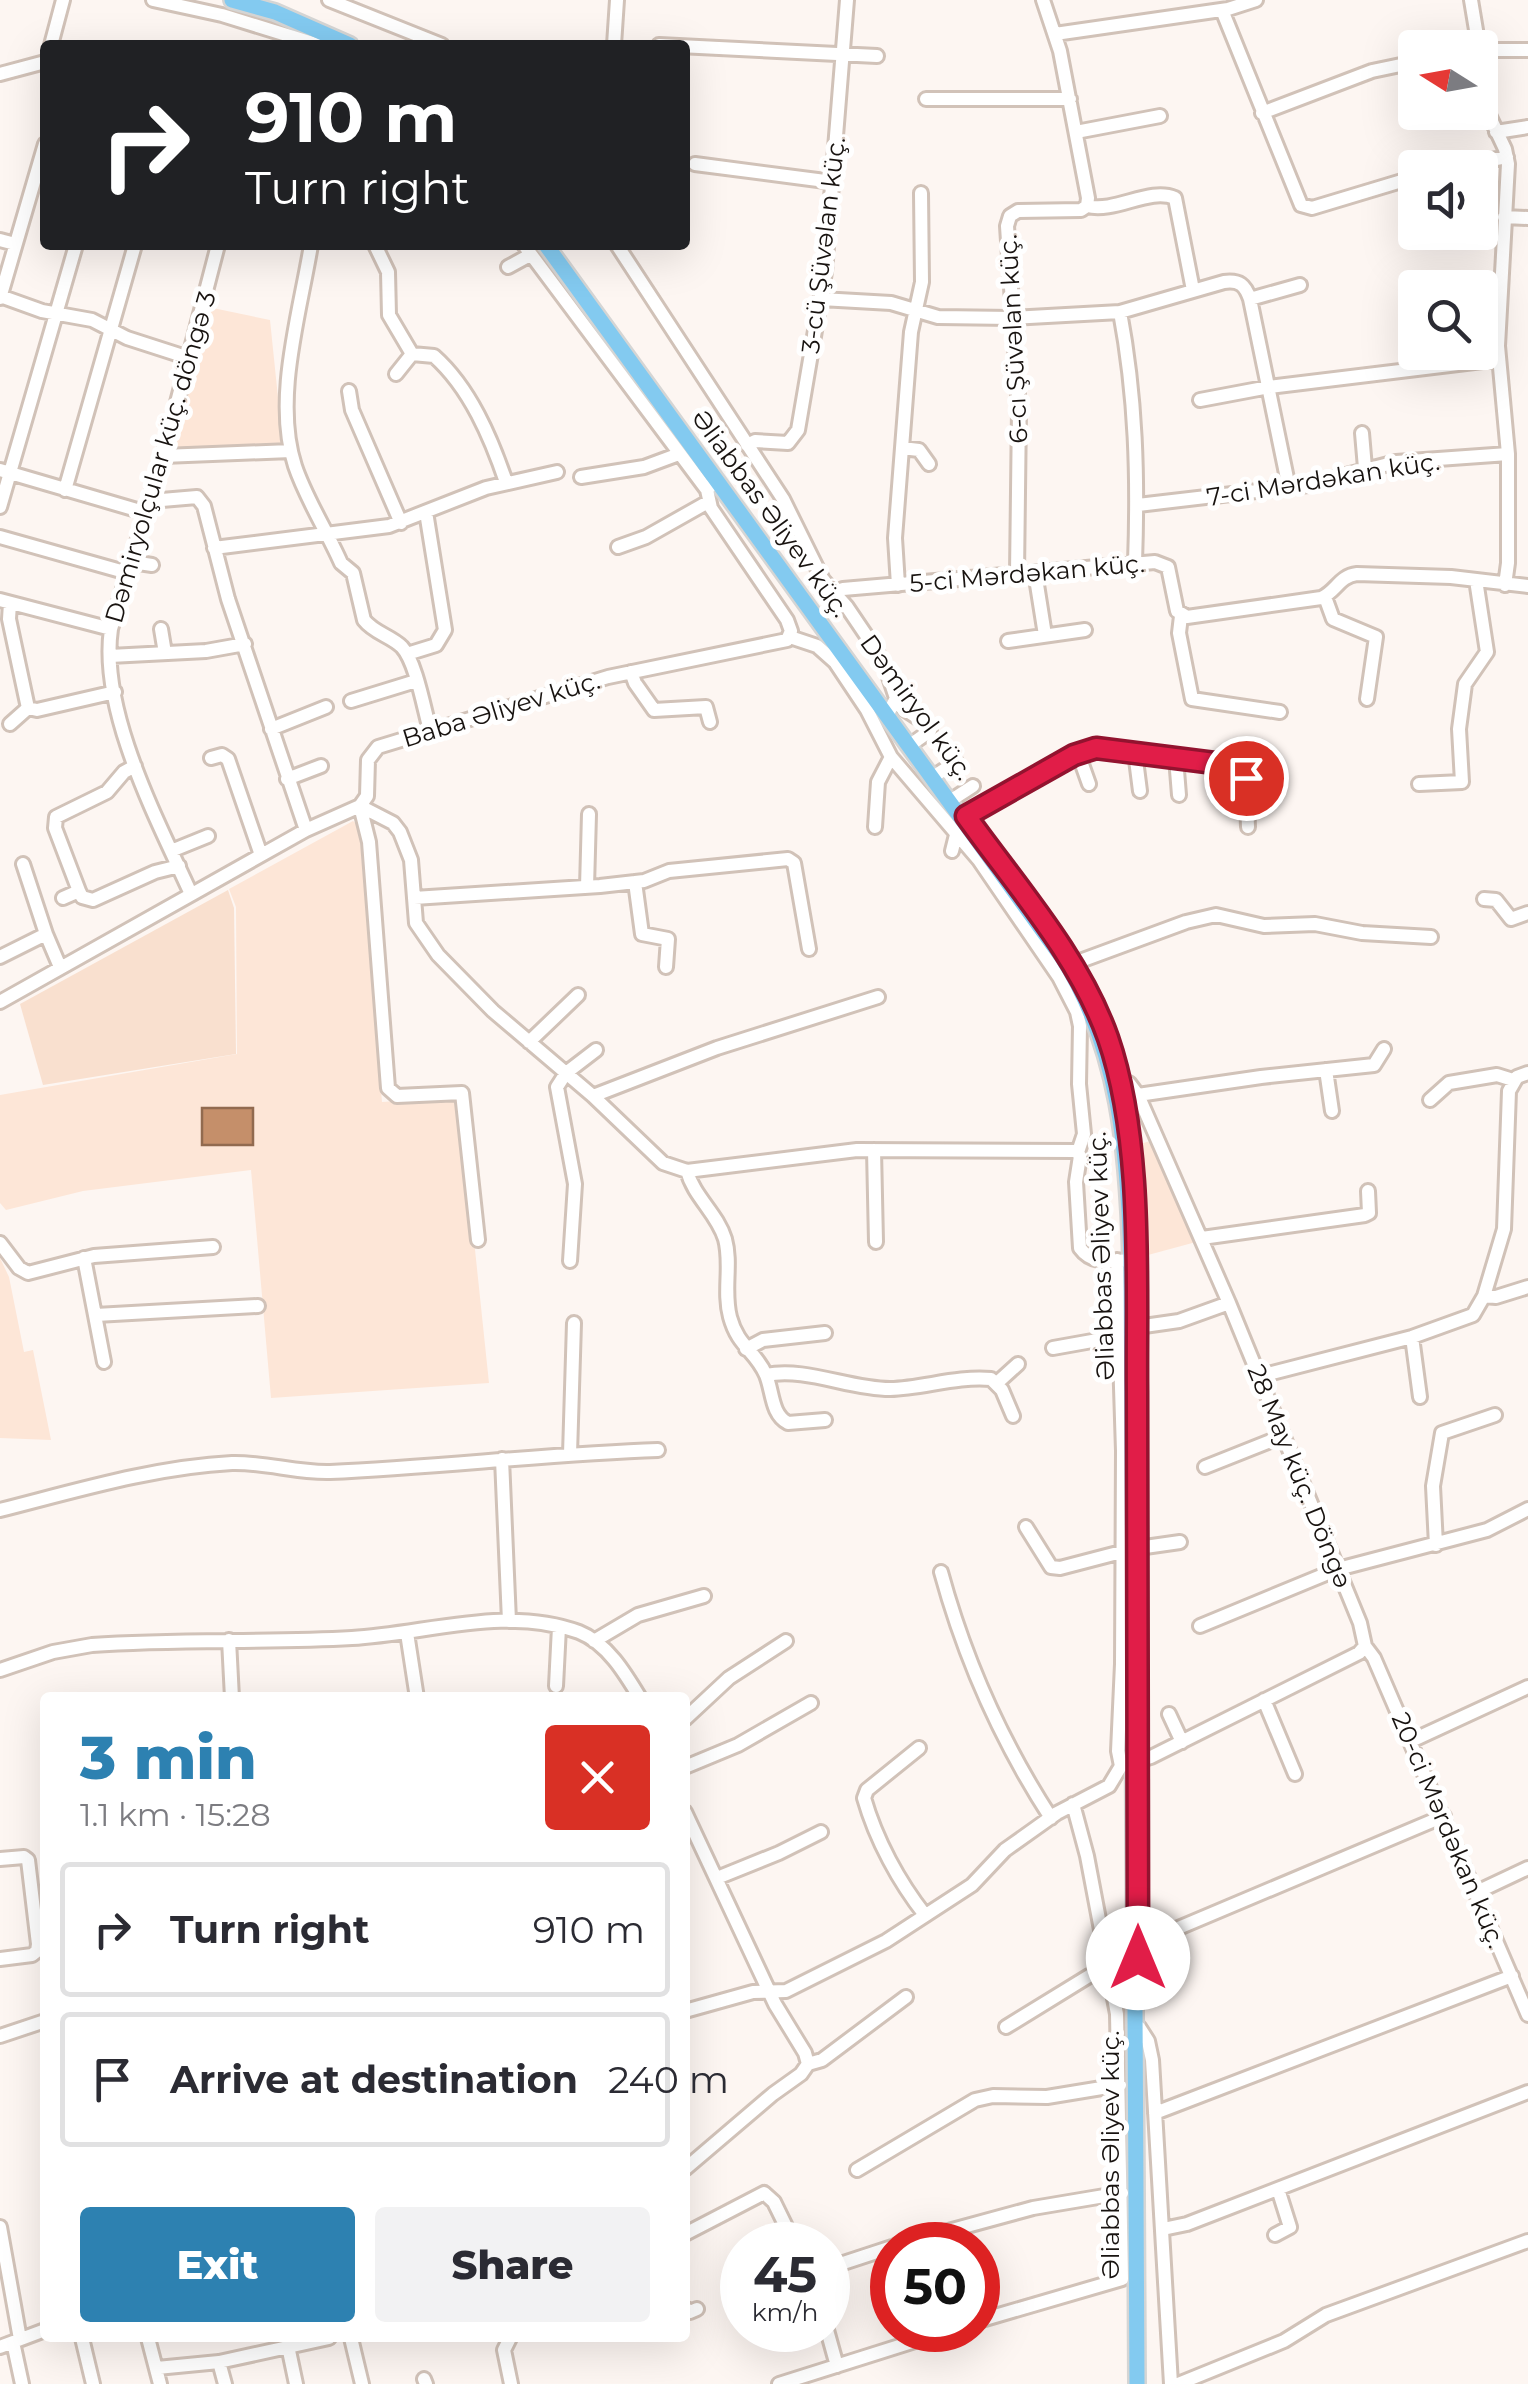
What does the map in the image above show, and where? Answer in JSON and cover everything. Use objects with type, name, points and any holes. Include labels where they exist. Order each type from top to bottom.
[{"type":"main road","points":[[232,0],[285,16],[339,40]]},
{"type":"main road","points":[[250,0],[314,22],[349,40]]},
{"type":"main road","name":"Əliabbas Əliyev küç.","points":[[551,250],[711,491],[891,710],[1061,956],[1096,1020],[1112,1069],[1120,1114],[1130,1550],[1139,2384]]},
{"type":"main road","name":"Dəmiryol küç.","points":[[552,250],[891,710],[1072,964],[1100,1018],[1120,1080],[1133,1200],[1137,1326],[1130,1550]]},
{"type":"main road","points":[[1130,1763],[1139,2027],[1139,2384]]},
{"type":"street","points":[[52,40],[62,0]]},
{"type":"street","points":[[153,0],[222,15],[303,40]]},
{"type":"street","points":[[328,0],[429,40]]},
{"type":"street","points":[[614,40],[616,0]]},
{"type":"street","name":"3-cü Şüvəlan küç.","points":[[747,444],[788,443],[797,436],[821,299],[848,0]]},
{"type":"street","points":[[1043,0],[1070,98],[1087,206],[1105,208],[1163,195],[1175,198],[1193,290]]},
{"type":"street","points":[[1055,34],[1222,10],[1256,0]]},
{"type":"street","points":[[1471,0],[1476,30]]},
{"type":"street","points":[[1222,10],[1298,202],[1306,207],[1398,181]]},
{"type":"street","points":[[690,47],[877,56]]},
{"type":"street","points":[[1498,51],[1528,50]]},
{"type":"street","points":[[0,74],[40,63]]},
{"type":"street","points":[[1262,114],[1372,71],[1398,66]]},
{"type":"street","points":[[926,99],[1070,98]]},
{"type":"street","points":[[1076,132],[1160,116]]},
{"type":"street","points":[[1505,586],[1508,454],[1499,359],[1507,156],[1496,132],[1528,127]]},
{"type":"street","points":[[1498,158],[1507,156]]},
{"type":"street","points":[[40,161],[0,297],[92,320],[127,338],[189,358]]},
{"type":"street","points":[[696,164],[833,182]]},
{"type":"street","points":[[898,585],[894,555],[911,332],[922,282],[921,193]]},
{"type":"street","name":"6-cı Şüvəlan küç.","points":[[1017,574],[1019,410],[1007,232],[1010,216],[1022,210],[1081,210],[1087,206]]},
{"type":"street","points":[[1504,217],[1528,218]]},
{"type":"street","points":[[0,240],[15,244]]},
{"type":"street","points":[[0,507],[5,472],[75,250]]},
{"type":"street","points":[[65,490],[133,250]]},
{"type":"street","name":"Dəmiryolçular küç. döngə 3","points":[[191,894],[135,766],[115,692],[110,656],[112,628],[163,456],[217,250]]},
{"type":"street","points":[[310,250],[286,395],[291,451],[300,480],[340,564],[353,573],[364,620],[407,654],[430,730]]},
{"type":"street","points":[[377,250],[388,272],[389,315],[412,354]]},
{"type":"street","points":[[508,267],[527,250],[711,491],[787,620],[790,637]]},
{"type":"street","points":[[620,250],[788,508],[818,572],[854,616],[886,668],[894,688],[891,710],[925,725],[912,743]]},
{"type":"street","points":[[821,299],[891,303],[938,317],[1012,318],[1120,312],[1193,290],[1237,282],[1246,288],[1250,299],[1290,488]]},
{"type":"street","points":[[1250,299],[1300,285]]},
{"type":"street","points":[[1120,312],[1134,392],[1138,505],[1135,563]]},
{"type":"street","points":[[396,374],[412,354]]},
{"type":"street","points":[[412,354],[434,356],[446,369],[478,414],[506,482]]},
{"type":"street","points":[[1200,400],[1269,387],[1499,359]]},
{"type":"street","points":[[348,392],[352,410],[401,522]]},
{"type":"street","points":[[1362,433],[1365,468]]},
{"type":"street","points":[[902,448],[919,450],[928,464]]},
{"type":"street","points":[[163,456],[291,451]]},
{"type":"street","points":[[581,477],[644,467],[679,454]]},
{"type":"street","name":"7-ci Mərdəkan küç.","points":[[1138,505],[1290,488],[1396,462],[1508,454]]},
{"type":"street","points":[[5,472],[65,490],[148,507],[197,497],[204,506],[228,598],[306,830]]},
{"type":"street","points":[[214,548],[401,522],[506,482],[558,472]]},
{"type":"street","points":[[618,547],[646,536],[711,491]]},
{"type":"street","points":[[407,654],[436,646],[445,630],[426,512]]},
{"type":"street","points":[[0,537],[130,568],[152,565]]},
{"type":"street","name":"5-ci Mərdəkan küç.","points":[[834,592],[1160,562],[1168,567],[1181,616]]},
{"type":"street","points":[[1035,572],[1045,635]]},
{"type":"street","points":[[1280,712],[1192,699],[1179,632],[1181,616],[1325,597],[1342,578],[1357,574],[1436,576],[1528,586]]},
{"type":"street","points":[[1420,784],[1462,782],[1459,729],[1465,684],[1487,652],[1476,580]]},
{"type":"street","points":[[1325,597],[1333,619],[1376,636],[1367,699]]},
{"type":"street","points":[[28,708],[5,601],[112,628]]},
{"type":"street","points":[[161,629],[165,653]]},
{"type":"street","points":[[1008,640],[1085,630]]},
{"type":"street","name":"Baba Əliyev küç.","points":[[360,806],[367,796],[366,765],[373,750],[631,672],[776,644],[790,637]]},
{"type":"street","name":"Dəmiryol küç.","points":[[790,637],[817,646],[835,662],[867,710],[891,758],[979,860],[1054,968],[1077,1012],[1084,1134],[1076,1182],[1080,1248],[1090,1259],[1124,1260]]},
{"type":"street","points":[[110,656],[245,644]]},
{"type":"street","points":[[631,672],[654,710],[706,707],[710,722]]},
{"type":"street","points":[[352,701],[416,681]]},
{"type":"street","points":[[28,708],[38,710],[115,692]]},
{"type":"street","points":[[271,730],[326,706]]},
{"type":"street","points":[[10,724],[28,708]]},
{"type":"street","points":[[966,816],[1078,754],[1104,748],[1242,768],[1248,827]]},
{"type":"street","points":[[1135,752],[1140,791]]},
{"type":"street","points":[[1078,754],[1089,784]]},
{"type":"street","points":[[211,758],[222,755],[228,759],[261,855]]},
{"type":"street","points":[[875,828],[878,782],[891,758]]},
{"type":"street","points":[[1176,758],[1179,795]]},
{"type":"street","points":[[936,775],[956,762]]},
{"type":"street","points":[[135,766],[124,772],[107,792],[56,817],[56,828],[79,890],[82,896],[93,900],[155,872],[179,866]]},
{"type":"street","points":[[287,778],[322,766]]},
{"type":"street","points":[[953,799],[973,786]]},
{"type":"street","points":[[0,1002],[306,830],[360,806]]},
{"type":"street","points":[[360,806],[393,823],[400,832],[411,860],[418,928],[438,955],[482,1001],[593,1096],[663,1163],[687,1171],[874,1150],[1078,1152]]},
{"type":"street","points":[[360,806],[370,857],[388,1088],[396,1096],[462,1093],[478,1240]]},
{"type":"street","points":[[587,887],[590,814]]},
{"type":"street","points":[[952,851],[956,835]]},
{"type":"street","points":[[172,850],[208,836]]},
{"type":"street","points":[[414,898],[587,887],[634,882],[670,871],[792,860],[809,949]]},
{"type":"street","points":[[23,864],[60,967]]},
{"type":"street","points":[[634,882],[642,934],[668,939],[666,966]]},
{"type":"street","points":[[63,898],[79,890]]},
{"type":"street","points":[[1484,899],[1496,900],[1511,919],[1528,913]]},
{"type":"street","points":[[1072,964],[1209,916],[1264,926],[1315,924],[1362,933],[1431,936]]},
{"type":"street","points":[[0,958],[46,934]]},
{"type":"street","points":[[529,1042],[578,996]]},
{"type":"street","points":[[593,1096],[717,1048],[878,998]]},
{"type":"street","points":[[1138,1095],[1374,1065],[1384,1049]]},
{"type":"street","points":[[570,1261],[574,1184],[557,1087],[566,1073],[596,1050]]},
{"type":"street","points":[[1326,1070],[1332,1111]]},
{"type":"street","points":[[1430,1100],[1448,1083],[1497,1076],[1514,1080],[1528,1073]]},
{"type":"street","name":"28 May küç. Döngə","points":[[1120,1080],[1129,1083],[1138,1095],[1202,1238],[1365,1636],[1365,1646]]},
{"type":"street","points":[[1260,1376],[1412,1336],[1469,1318],[1478,1310],[1504,1229],[1508,1096],[1514,1080]]},
{"type":"street","points":[[874,1150],[876,1242]]},
{"type":"street","points":[[687,1171],[695,1192],[719,1225],[726,1242],[728,1306],[736,1337],[766,1375],[781,1420],[825,1420]]},
{"type":"street","points":[[1202,1238],[1375,1216],[1368,1191]]},
{"type":"street","points":[[0,1243],[18,1268],[28,1272],[84,1258],[212,1247]]},
{"type":"street","points":[[84,1258],[104,1362]]},
{"type":"street","points":[[1124,1260],[1120,1336],[1130,1550]]},
{"type":"street","points":[[1484,1296],[1496,1297],[1528,1287]]},
{"type":"street","points":[[1137,1326],[1179,1321],[1229,1302]]},
{"type":"street","points":[[96,1315],[258,1306]]},
{"type":"street","points":[[570,1454],[574,1323]]},
{"type":"street","points":[[746,1349],[762,1340],[825,1334]]},
{"type":"street","points":[[1053,1348],[1120,1336]]},
{"type":"street","points":[[1412,1336],[1420,1398]]},
{"type":"street","points":[[997,1382],[1018,1364]]},
{"type":"street","points":[[766,1375],[780,1373],[888,1389],[978,1378],[997,1382]]},
{"type":"street","points":[[997,1382],[1014,1416]]},
{"type":"street","points":[[1436,1545],[1434,1486],[1442,1433],[1495,1415]]},
{"type":"street","points":[[1205,1467],[1283,1436]]},
{"type":"street","points":[[0,1510],[105,1484],[218,1464],[330,1472],[658,1450]]},
{"type":"street","points":[[502,1458],[509,1621]]},
{"type":"street","points":[[1200,1626],[1338,1569],[1500,1525],[1528,1509]]},
{"type":"street","points":[[1026,1528],[1051,1567],[1060,1568],[1180,1542]]},
{"type":"street","points":[[941,1572],[958,1630],[988,1703],[1017,1765],[1051,1818]]},
{"type":"street","points":[[594,1640],[638,1615],[704,1596]]},
{"type":"street","points":[[0,1670],[53,1652],[92,1645],[350,1638],[509,1621],[559,1626],[594,1640],[621,1667],[636,1692]]},
{"type":"street","points":[[556,1686],[559,1626]]},
{"type":"street","points":[[407,1633],[416,1692]]},
{"type":"street","points":[[229,1640],[232,1692]]},
{"type":"street","points":[[690,1714],[730,1678],[786,1641]]},
{"type":"street","points":[[690,2010],[754,1992],[786,1991],[840,1965],[972,1885],[1005,1850],[1073,1804],[1109,1786],[1130,1763],[1182,1742],[1365,1646]]},
{"type":"street","name":"20-ci Mərdəkan küç.","points":[[1365,1646],[1374,1658],[1444,1816],[1528,2016]]},
{"type":"street","points":[[1410,1741],[1528,1687]]},
{"type":"street","points":[[1264,1700],[1295,1774]]},
{"type":"street","points":[[690,1764],[728,1750],[811,1703]]},
{"type":"street","points":[[1169,1714],[1182,1742]]},
{"type":"street","points":[[919,1748],[867,1790],[864,1798],[884,1850],[925,1915]]},
{"type":"street","points":[[1000,2315],[1122,2279],[1118,2030],[1111,1970],[1073,1804]]},
{"type":"street","points":[[1138,1990],[1149,1983],[1150,1940],[1444,1816]]},
{"type":"street","points":[[690,1822],[808,2064]]},
{"type":"street","points":[[717,1878],[779,1854],[821,1832]]},
{"type":"street","points":[[0,1859],[28,1860],[38,1944],[32,1955],[0,1959]]},
{"type":"street","points":[[1477,1892],[1528,1868]]},
{"type":"street","points":[[1006,2027],[1089,1976],[1111,1970]]},
{"type":"street","points":[[1155,2113],[1512,1976]]},
{"type":"street","points":[[690,2165],[759,2104],[801,2074],[808,2064],[822,2060],[906,1997]]},
{"type":"street","points":[[0,2036],[40,2023]]},
{"type":"street","points":[[1139,2027],[1146,2034],[1150,2049],[1175,2384],[1284,2341],[1326,2315],[1528,2242]]},
{"type":"street","points":[[857,2170],[975,2100],[993,2096],[1047,2097],[1120,2086]]},
{"type":"street","points":[[1163,2229],[1187,2224],[1528,2092]]},
{"type":"street","points":[[1276,2236],[1290,2227],[1278,2189]]},
{"type":"street","points":[[982,2222],[1033,2208],[1122,2193]]},
{"type":"street","points":[[690,2231],[764,2194],[774,2202],[784,2222]]},
{"type":"street","points":[[0,2227],[11,2343],[22,2384]]},
{"type":"street","points":[[11,2343],[40,2332]]},
{"type":"street","points":[[83,2342],[94,2384]]},
{"type":"street","points":[[149,2342],[160,2384]]},
{"type":"street","points":[[157,2368],[220,2362],[308,2342]]},
{"type":"street","points":[[351,2342],[362,2384]]},
{"type":"street","points":[[508,2342],[504,2350],[511,2384]]},
{"type":"street","points":[[288,2346],[296,2384]]},
{"type":"street","points":[[832,2352],[836,2366]]},
{"type":"street","points":[[779,2384],[880,2352]]},
{"type":"street","points":[[220,2362],[225,2384]]},
{"type":"shaded area","points":[[208,307],[270,320],[283,446],[172,451]]},
{"type":"shaded area","points":[[353,821],[359,826],[382,1102],[459,1097],[489,1383],[271,1398],[251,1170],[83,1191],[6,1210],[0,1203],[0,1095],[237,1054],[236,907],[229,889]]},
{"type":"shaded area","points":[[228,890],[234,908],[236,1054],[43,1085],[20,1004]]},
{"type":"shaded area","points":[[202,1108],[253,1108],[253,1145],[202,1145]]},
{"type":"shaded area","points":[[1154,1140],[1196,1242],[1148,1255],[1140,1144]]},
{"type":"shaded area","points":[[0,1258],[9,1277],[24,1352],[33,1350],[51,1440],[0,1438]]},
{"type":"route","points":[[1138,1958],[1136,1260],[1125,1112],[1108,1039],[1088,992],[1057,942],[966,816],[1074,755],[1096,748],[1238,766],[1246,778]]}]
